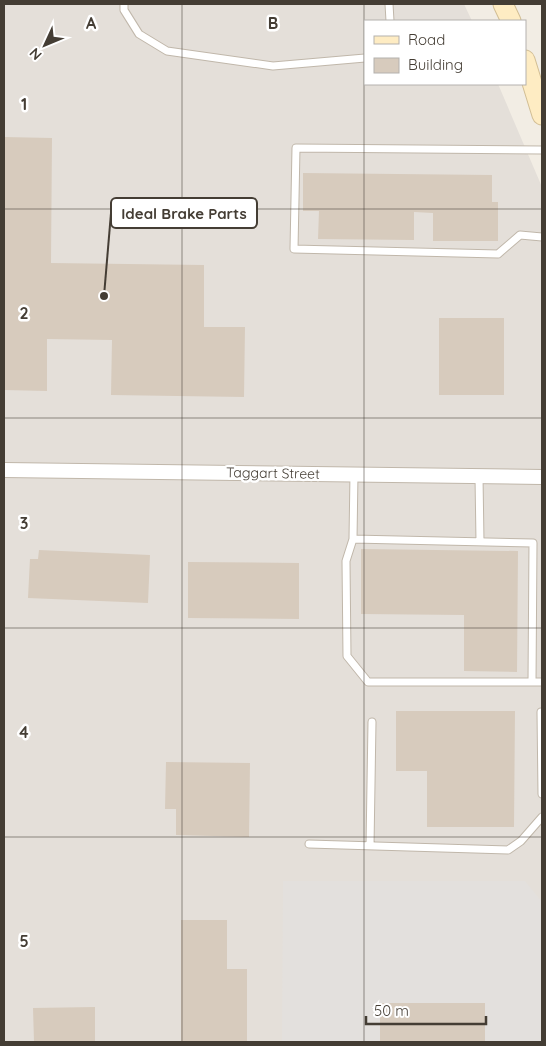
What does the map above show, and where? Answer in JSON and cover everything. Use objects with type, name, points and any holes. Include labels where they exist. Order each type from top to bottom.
[{"type":"main road","points":[[503,4],[511,20]]},
{"type":"main road","points":[[526,63],[542,115]]},
{"type":"street","name":"Taggart Street","points":[[4,470],[542,477]]},
{"type":"lane","points":[[124,4],[124,10],[139,34],[167,52],[273,66],[364,58]]},
{"type":"lane","points":[[388,4],[390,20]]},
{"type":"lane","points":[[542,150],[296,148],[294,249],[498,254],[520,235],[542,237]]},
{"type":"lane","points":[[354,474],[353,539],[346,560],[347,656],[368,682],[542,682]]},
{"type":"lane","points":[[479,477],[480,541]]},
{"type":"lane","points":[[353,539],[533,542],[532,682]]},
{"type":"lane","points":[[541,712],[542,794]]},
{"type":"lane","points":[[370,846],[372,722]]},
{"type":"lane","points":[[309,844],[508,850],[521,841],[542,817]]},
{"type":"shaded area","points":[[4,4],[464,4],[472,20],[364,20],[364,85],[498,85],[542,187],[542,1042],[4,1042]]},
{"type":"shaded area","points":[[283,881],[525,881],[542,902],[542,1042],[485,1042],[485,1003],[380,1003],[380,1042],[282,1042]]},
{"type":"building","points":[[4,137],[52,138],[51,263],[204,265],[204,327],[245,327],[244,397],[111,395],[112,340],[47,339],[47,391],[4,390]]},
{"type":"building","points":[[303,173],[492,175],[492,202],[498,202],[498,241],[433,241],[433,213],[414,212],[414,240],[318,239],[319,211],[303,211]]},
{"type":"building","points":[[439,318],[504,318],[504,395],[439,395]]},
{"type":"building","points":[[361,549],[518,551],[517,672],[464,671],[464,615],[361,614]]},
{"type":"building","points":[[39,550],[150,555],[148,603],[28,598],[30,559],[38,559]]},
{"type":"building","points":[[188,562],[299,563],[299,619],[188,618]]},
{"type":"building","points":[[396,711],[515,711],[514,827],[427,827],[427,771],[396,771]]},
{"type":"building","points":[[166,762],[250,763],[249,837],[176,835],[176,809],[165,809]]},
{"type":"building","points":[[181,920],[227,920],[227,969],[247,969],[247,1042],[181,1042]]},
{"type":"building","points":[[380,1003],[485,1003],[485,1042],[380,1042]]},
{"type":"building","points":[[95,1007],[95,1042],[34,1042],[33,1008]]},
{"type":"place","name":"Ideal Brake Parts","points":[[104,296]]}]
